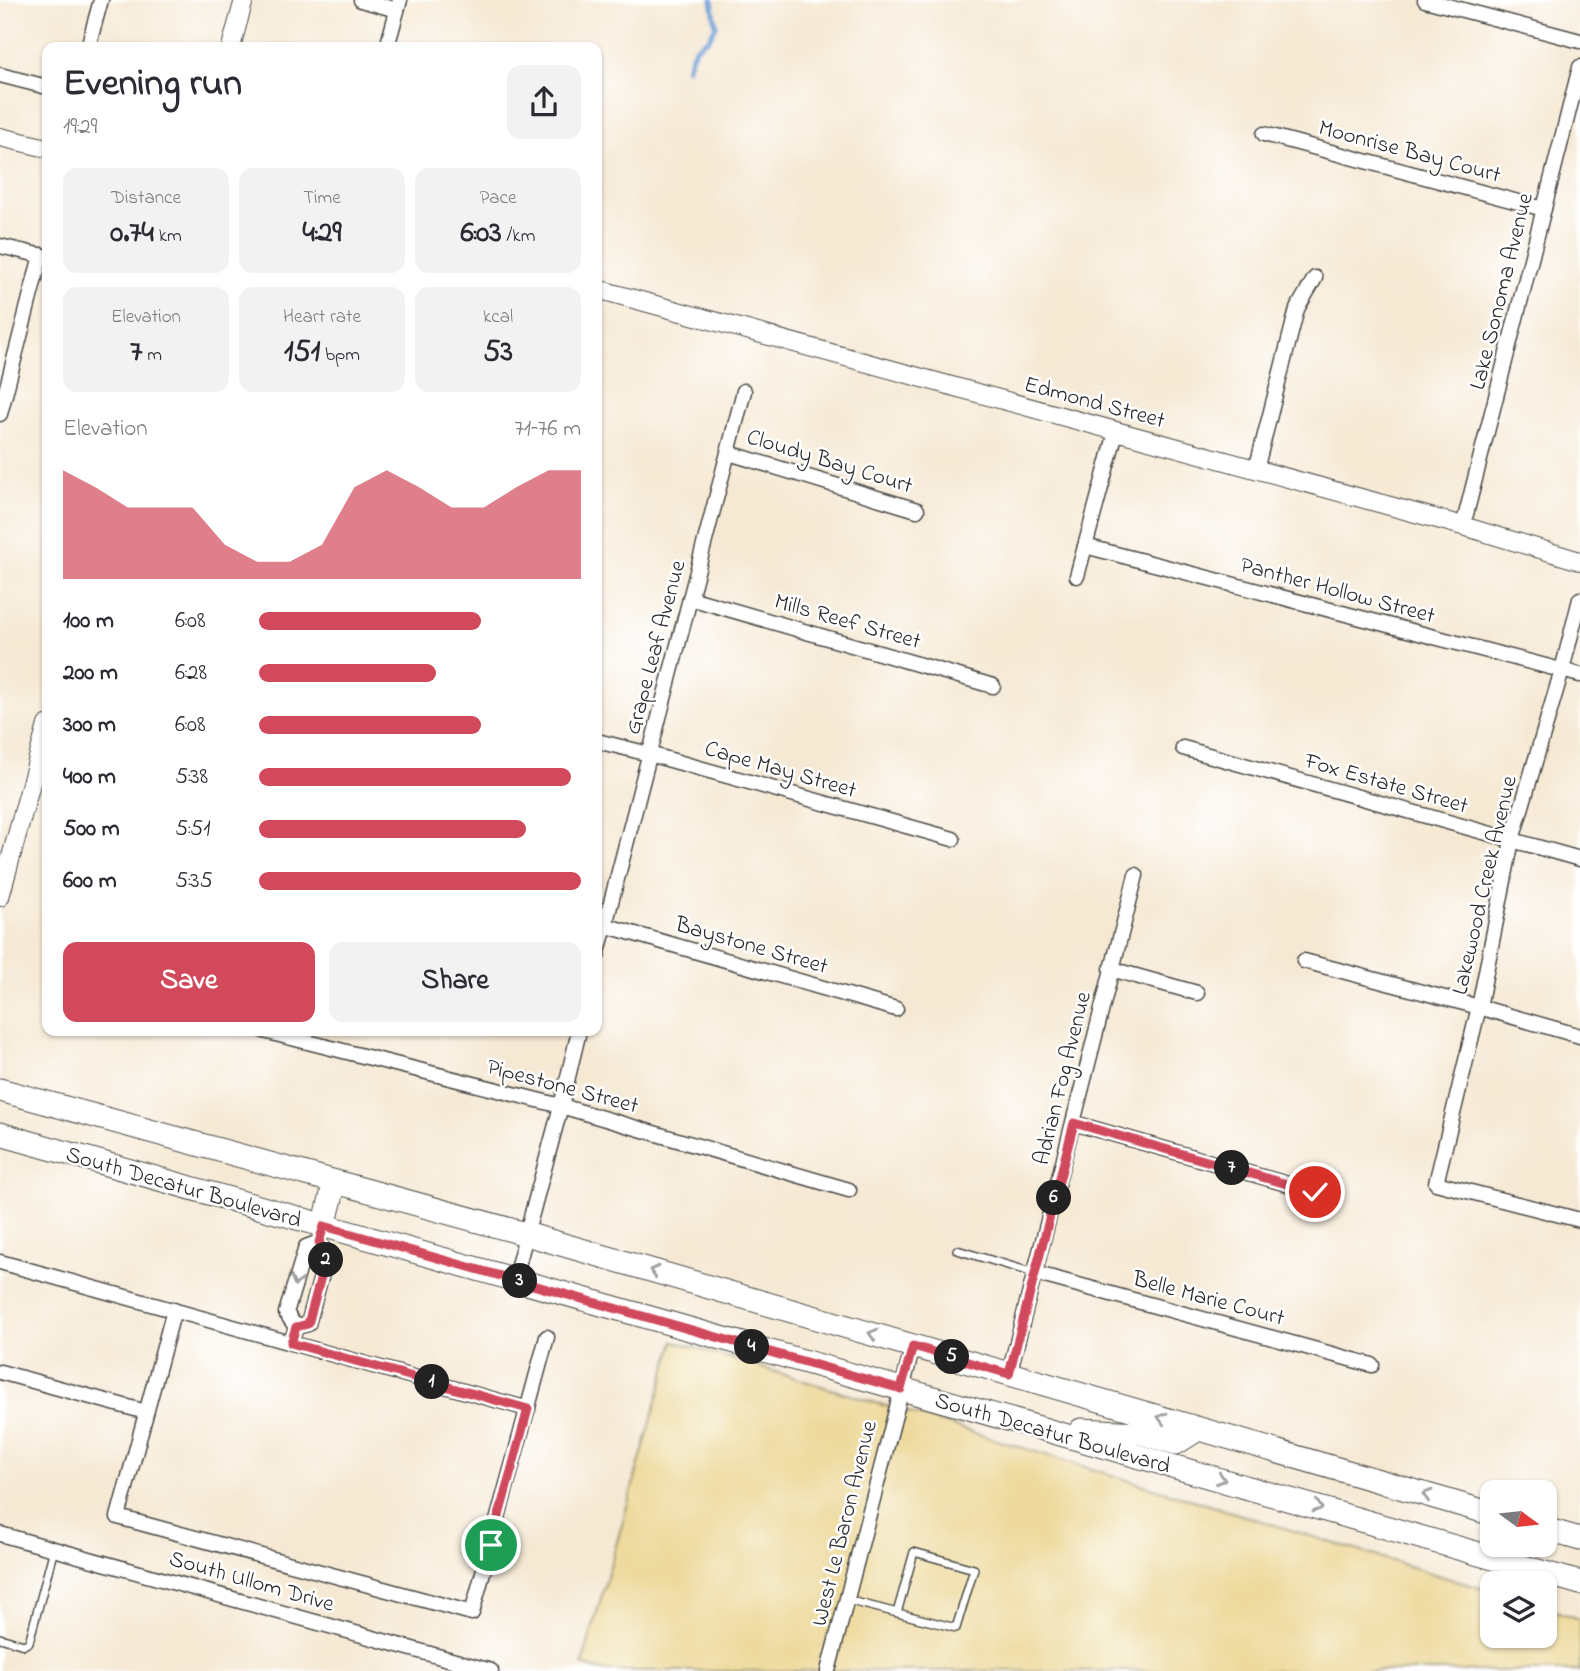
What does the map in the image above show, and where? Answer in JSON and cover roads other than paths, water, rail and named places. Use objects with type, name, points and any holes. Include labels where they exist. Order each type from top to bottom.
[{"type":"main road","name":"South Decatur Boulevard","points":[[0,1090],[526,1234],[1480,1510]]},
{"type":"main road","name":"South Decatur Boulevard","points":[[0,1135],[322,1234],[514,1280],[1036,1426],[1580,1583]]},
{"type":"main road","points":[[322,1234],[335,1182]]},
{"type":"main road","points":[[1036,1426],[1140,1433],[1176,1443],[1198,1429]]},
{"type":"main road","points":[[1558,1533],[1580,1539]]},
{"type":"street","points":[[89,42],[101,0]]},
{"type":"street","points":[[233,42],[244,0]]},
{"type":"street","points":[[361,0],[398,5],[388,42]]},
{"type":"street","points":[[1424,0],[1580,41]]},
{"type":"street","name":"Lake Sonoma Avenue","points":[[1464,526],[1580,67]]},
{"type":"street","points":[[0,75],[42,86]]},
{"type":"street","points":[[1564,127],[1580,131]]},
{"type":"street","name":"Moonrise Bay Court","points":[[1264,134],[1544,209]]},
{"type":"street","points":[[0,137],[42,147]]},
{"type":"street","points":[[0,246],[42,256]]},
{"type":"street","points":[[0,414],[42,263]]},
{"type":"street","points":[[1256,470],[1297,309],[1315,278]]},
{"type":"street","name":"Edmond Street","points":[[602,290],[1464,526],[1580,561]]},
{"type":"street","name":"Grape Leaf Avenue","points":[[602,917],[649,754],[744,391]]},
{"type":"street","points":[[1077,576],[1116,432]]},
{"type":"street","name":"Cloudy Bay Court","points":[[729,453],[917,510]]},
{"type":"street","name":"Panther Hollow Street","points":[[1085,547],[1580,675]]},
{"type":"street","name":"Mills Reef Street","points":[[690,598],[993,686]]},
{"type":"street","name":"Lakewood Creek Avenue","points":[[1580,599],[1513,840],[1479,1007],[1436,1183],[1580,1220]]},
{"type":"street","name":"Cape May Street","points":[[602,742],[953,839]]},
{"type":"street","points":[[0,897],[42,743]]},
{"type":"street","name":"Fox Estate Street","points":[[1183,748],[1580,859]]},
{"type":"street","name":"Adrian Fog Avenue","points":[[1009,1374],[1136,875]]},
{"type":"street","name":"Baystone Street","points":[[602,925],[896,1009]]},
{"type":"street","points":[[1304,961],[1580,1036]]},
{"type":"street","points":[[1111,969],[1197,993]]},
{"type":"street","name":"Pipestone Street","points":[[284,1036],[561,1106],[849,1190]]},
{"type":"street","points":[[514,1280],[578,1036]]},
{"type":"street","points":[[1074,1123],[1315,1192]]},
{"type":"street","points":[[322,1234],[327,1255],[308,1324],[296,1327],[286,1313],[306,1247],[322,1234]]},
{"type":"street","points":[[0,1262],[528,1409]]},
{"type":"street","name":"Belle Marie Court","points":[[1034,1273],[1372,1365]]},
{"type":"street","points":[[174,1310],[118,1517],[472,1613],[547,1337]]},
{"type":"street","points":[[291,1343],[296,1327]]},
{"type":"street","name":"West Le Baron Avenue","points":[[828,1671],[913,1346]]},
{"type":"street","points":[[0,1372],[146,1412]]},
{"type":"street","name":"South Ullom Drive","points":[[0,1534],[491,1671]]},
{"type":"lane","points":[[957,1250],[1034,1273]]},
{"type":"lane","points":[[0,1638],[24,1645],[29,1642],[54,1549]]},
{"type":"lane","points":[[847,1600],[897,1613],[956,1628],[974,1569],[914,1552],[897,1613]]},
{"type":"waterway","points":[[687,68],[695,48],[709,38],[716,26],[712,0]]}]
